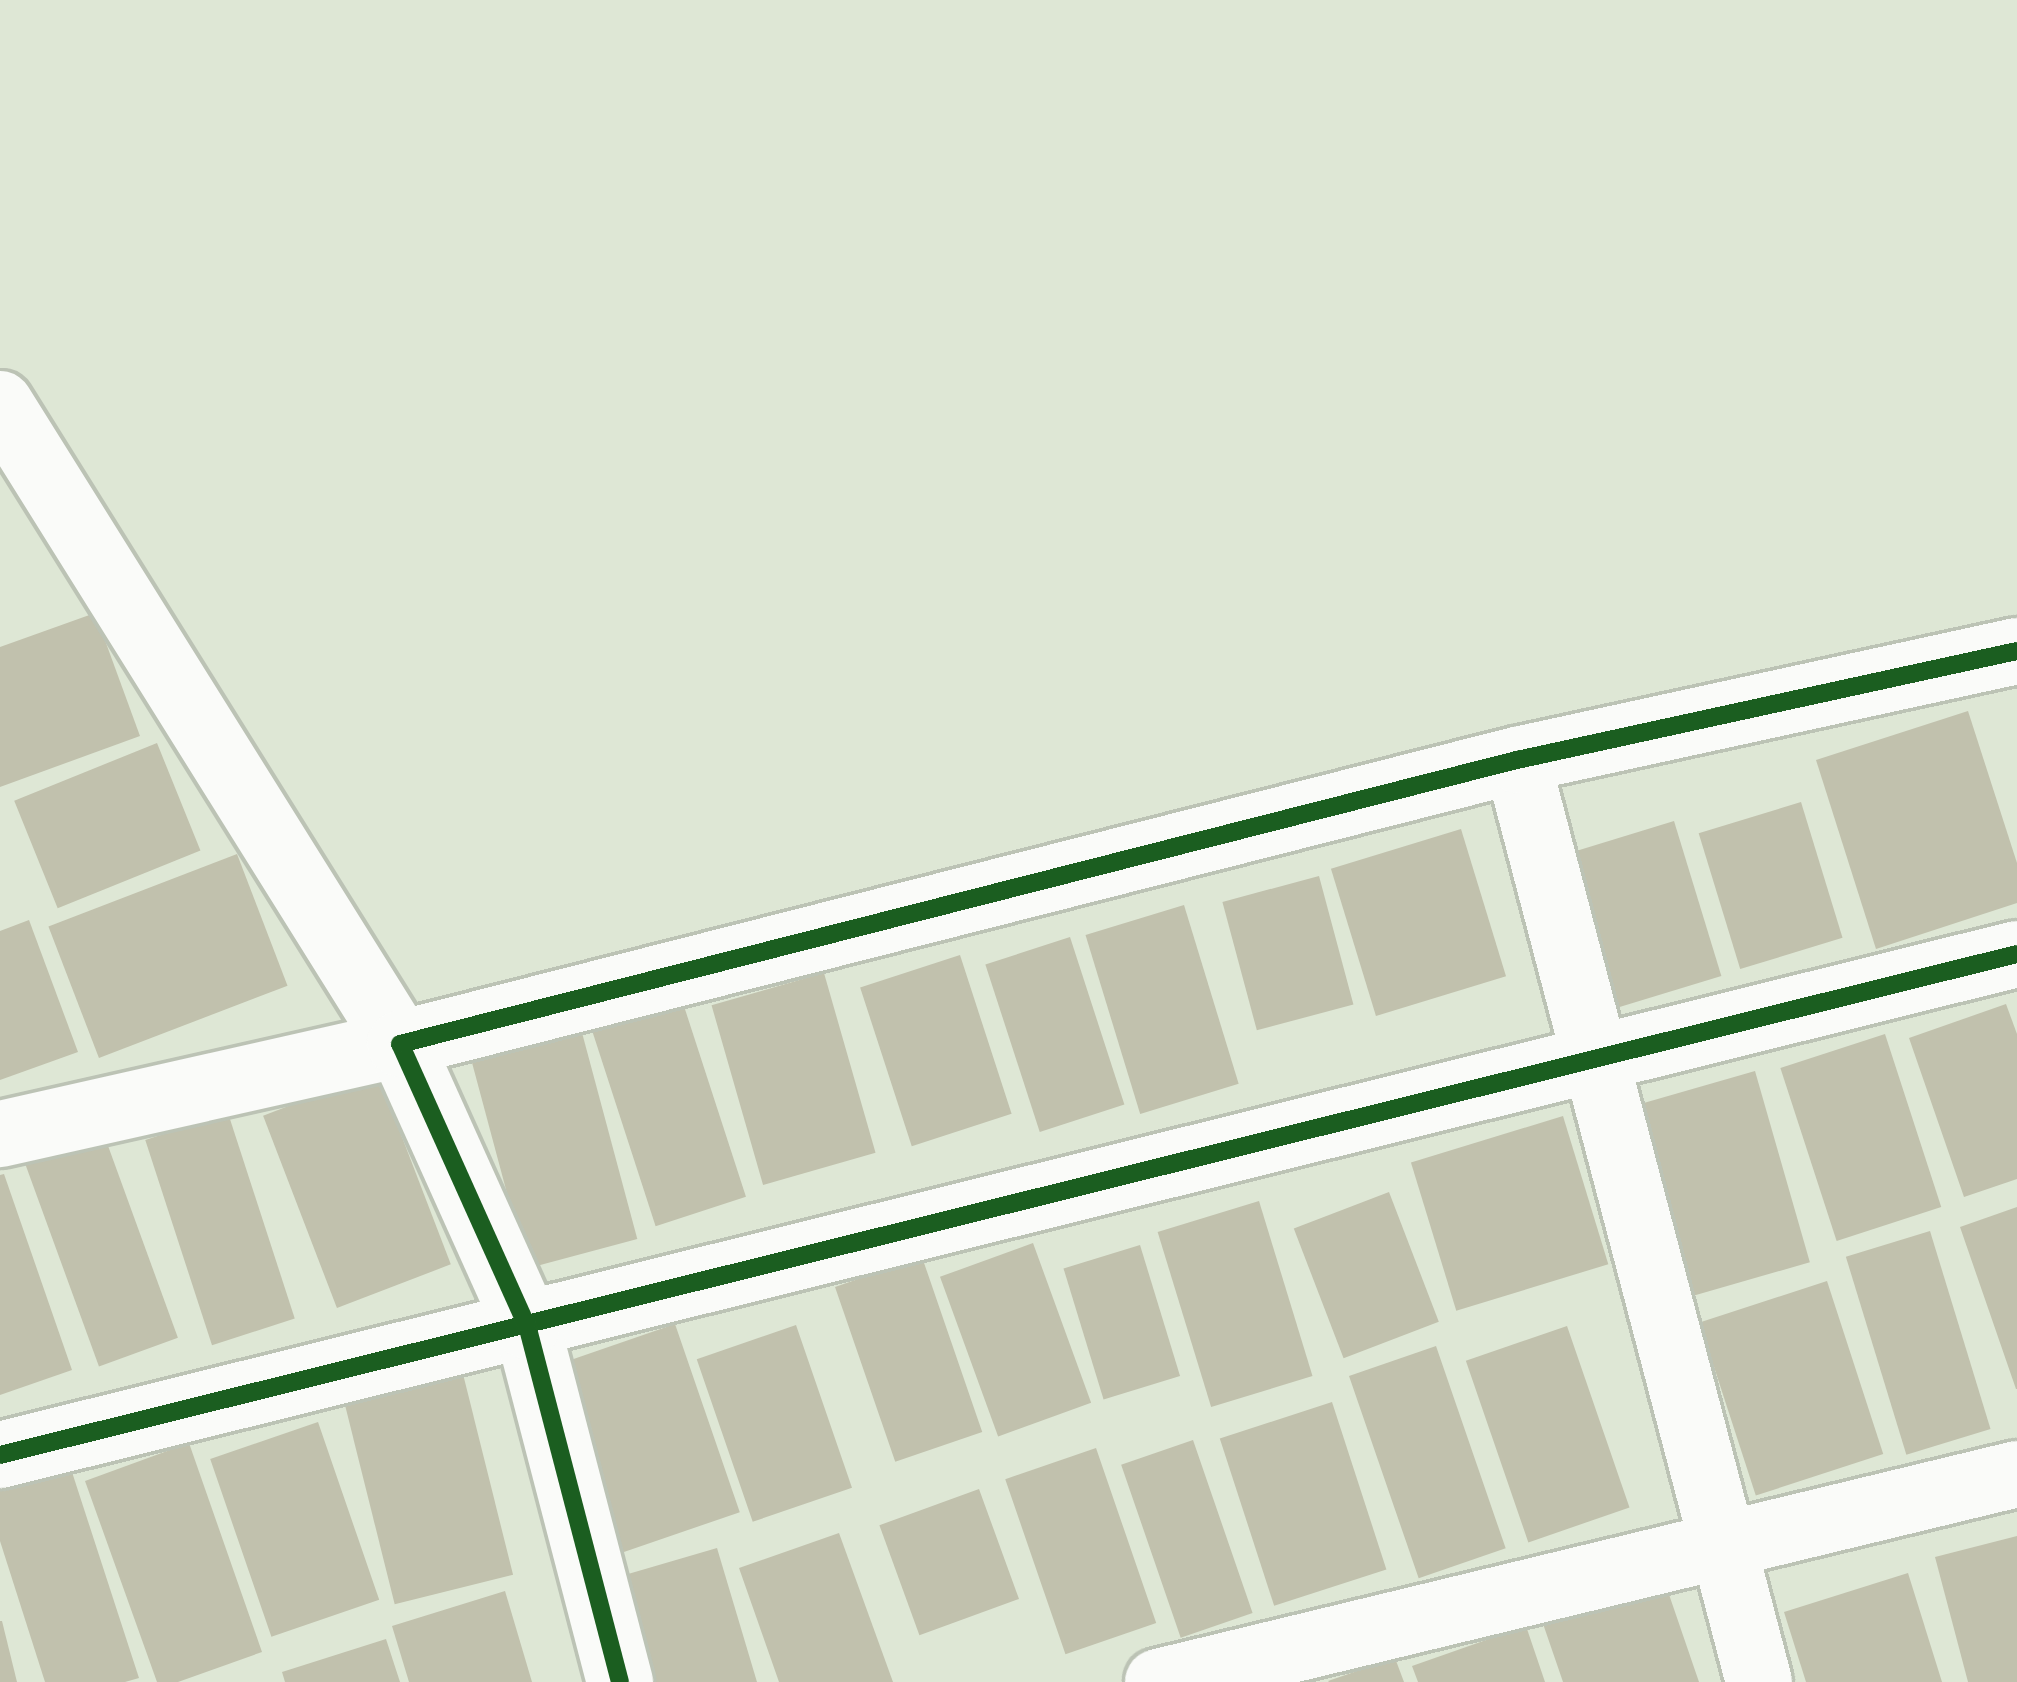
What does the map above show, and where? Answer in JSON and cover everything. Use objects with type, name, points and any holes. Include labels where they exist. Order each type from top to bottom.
[{"type":"street","points":[[0,404],[400,1044],[527,1326],[620,1682]]},
{"type":"street","points":[[0,1134],[400,1044],[1517,760],[2017,651]]},
{"type":"street","points":[[1517,760],[1759,1682]]},
{"type":"street","points":[[0,1455],[2017,954]]},
{"type":"street","points":[[1158,1682],[2017,1474]]},
{"type":"building","points":[[95,613],[140,736],[0,787],[0,647]]},
{"type":"building","points":[[1968,711],[2017,863],[2017,903],[1876,949],[1816,760]]},
{"type":"building","points":[[157,743],[200,851],[58,908],[14,801]]},
{"type":"building","points":[[1801,802],[1843,938],[1740,969],[1699,833]]},
{"type":"building","points":[[1674,821],[1721,976],[1600,1013],[1553,858]]},
{"type":"building","points":[[1461,829],[1506,976],[1376,1016],[1331,869]]},
{"type":"building","points":[[237,854],[288,986],[99,1058],[48,926]]},
{"type":"building","points":[[1319,876],[1353,1004],[1257,1030],[1222,902]]},
{"type":"building","points":[[1184,905],[1239,1084],[1140,1114],[1086,935]]},
{"type":"building","points":[[29,920],[78,1052],[0,1080],[0,931]]},
{"type":"building","points":[[1070,937],[1124,1104],[1040,1132],[985,965]]},
{"type":"building","points":[[960,955],[1012,1114],[912,1146],[860,987]]},
{"type":"building","points":[[824,973],[876,1153],[763,1185],[712,1005]]},
{"type":"building","points":[[682,1000],[746,1197],[656,1226],[592,1029]]},
{"type":"building","points":[[2006,1004],[2017,1034],[2017,1179],[1964,1197],[1909,1038]]},
{"type":"building","points":[[577,1014],[637,1239],[527,1269],[467,1044]]},
{"type":"building","points":[[1885,1034],[1941,1207],[1837,1241],[1780,1068]]},
{"type":"building","points":[[1755,1071],[1810,1262],[1683,1299],[1628,1107]]},
{"type":"building","points":[[377,1072],[451,1264],[337,1308],[263,1116]]},
{"type":"building","points":[[228,1113],[295,1318],[212,1345],[145,1140]]},
{"type":"building","points":[[1563,1116],[1608,1264],[1456,1311],[1411,1162]]},
{"type":"building","points":[[103,1132],[178,1338],[99,1367],[24,1161]]},
{"type":"building","points":[[4,1174],[72,1370],[0,1395],[0,1175]]},
{"type":"building","points":[[1389,1192],[1439,1322],[1344,1358],[1294,1229]]},
{"type":"building","points":[[1259,1201],[1313,1376],[1211,1407],[1158,1232]]},
{"type":"building","points":[[2017,1207],[2017,1389],[2016,1389],[1960,1227]]},
{"type":"building","points":[[1930,1231],[1991,1429],[1906,1455],[1846,1257]]},
{"type":"building","points":[[1033,1243],[1091,1403],[998,1437],[940,1277]]},
{"type":"building","points":[[1140,1245],[1180,1376],[1104,1399],[1063,1268]]},
{"type":"building","points":[[922,1257],[982,1432],[895,1462],[835,1287]]},
{"type":"building","points":[[1827,1281],[1883,1454],[1756,1496],[1700,1322]]},
{"type":"building","points":[[675,1324],[740,1512],[616,1555],[551,1367]]},
{"type":"building","points":[[796,1325],[852,1488],[753,1522],[697,1359]]},
{"type":"building","points":[[1567,1326],[1630,1508],[1528,1542],[1466,1361]]},
{"type":"building","points":[[1436,1346],[1506,1548],[1419,1578],[1349,1376]]},
{"type":"building","points":[[463,1374],[513,1575],[395,1604],[345,1404]]},
{"type":"building","points":[[1332,1402],[1386,1569],[1274,1606],[1220,1438]]},
{"type":"building","points":[[318,1422],[379,1600],[271,1637],[210,1459]]},
{"type":"building","points":[[1193,1440],[1253,1613],[1181,1638],[1121,1465]]},
{"type":"building","points":[[189,1443],[262,1652],[178,1682],[157,1682],[85,1481]]},
{"type":"building","points":[[1096,1448],[1156,1623],[1065,1654],[1005,1479]]},
{"type":"building","points":[[71,1469],[139,1678],[45,1682],[0,1541],[0,1491]]},
{"type":"building","points":[[979,1489],[1019,1599],[919,1635],[879,1525]]},
{"type":"building","points":[[839,1533],[893,1682],[779,1682],[739,1568]]},
{"type":"building","points":[[2017,1536],[2017,1682],[1968,1682],[1935,1557]]},
{"type":"building","points":[[717,1548],[757,1682],[642,1682],[611,1579]]},
{"type":"building","points":[[1908,1573],[1942,1682],[1806,1682],[1784,1612]]},
{"type":"building","points":[[1662,1574],[1699,1682],[1563,1682],[1540,1615]]},
{"type":"building","points":[[505,1591],[532,1682],[409,1682],[392,1626]]},
{"type":"building","points":[[2,1621],[17,1682],[0,1682]]},
{"type":"building","points":[[1526,1626],[1545,1682],[1418,1682],[1412,1666]]},
{"type":"building","points":[[386,1639],[400,1682],[285,1682],[282,1672]]},
{"type":"building","points":[[1395,1658],[1404,1682],[1328,1681]]},
{"type":"cycle path","points":[[620,1682],[527,1326],[400,1044],[1517,760],[2017,651]]},
{"type":"cycle path","points":[[0,1455],[2017,954]]}]
